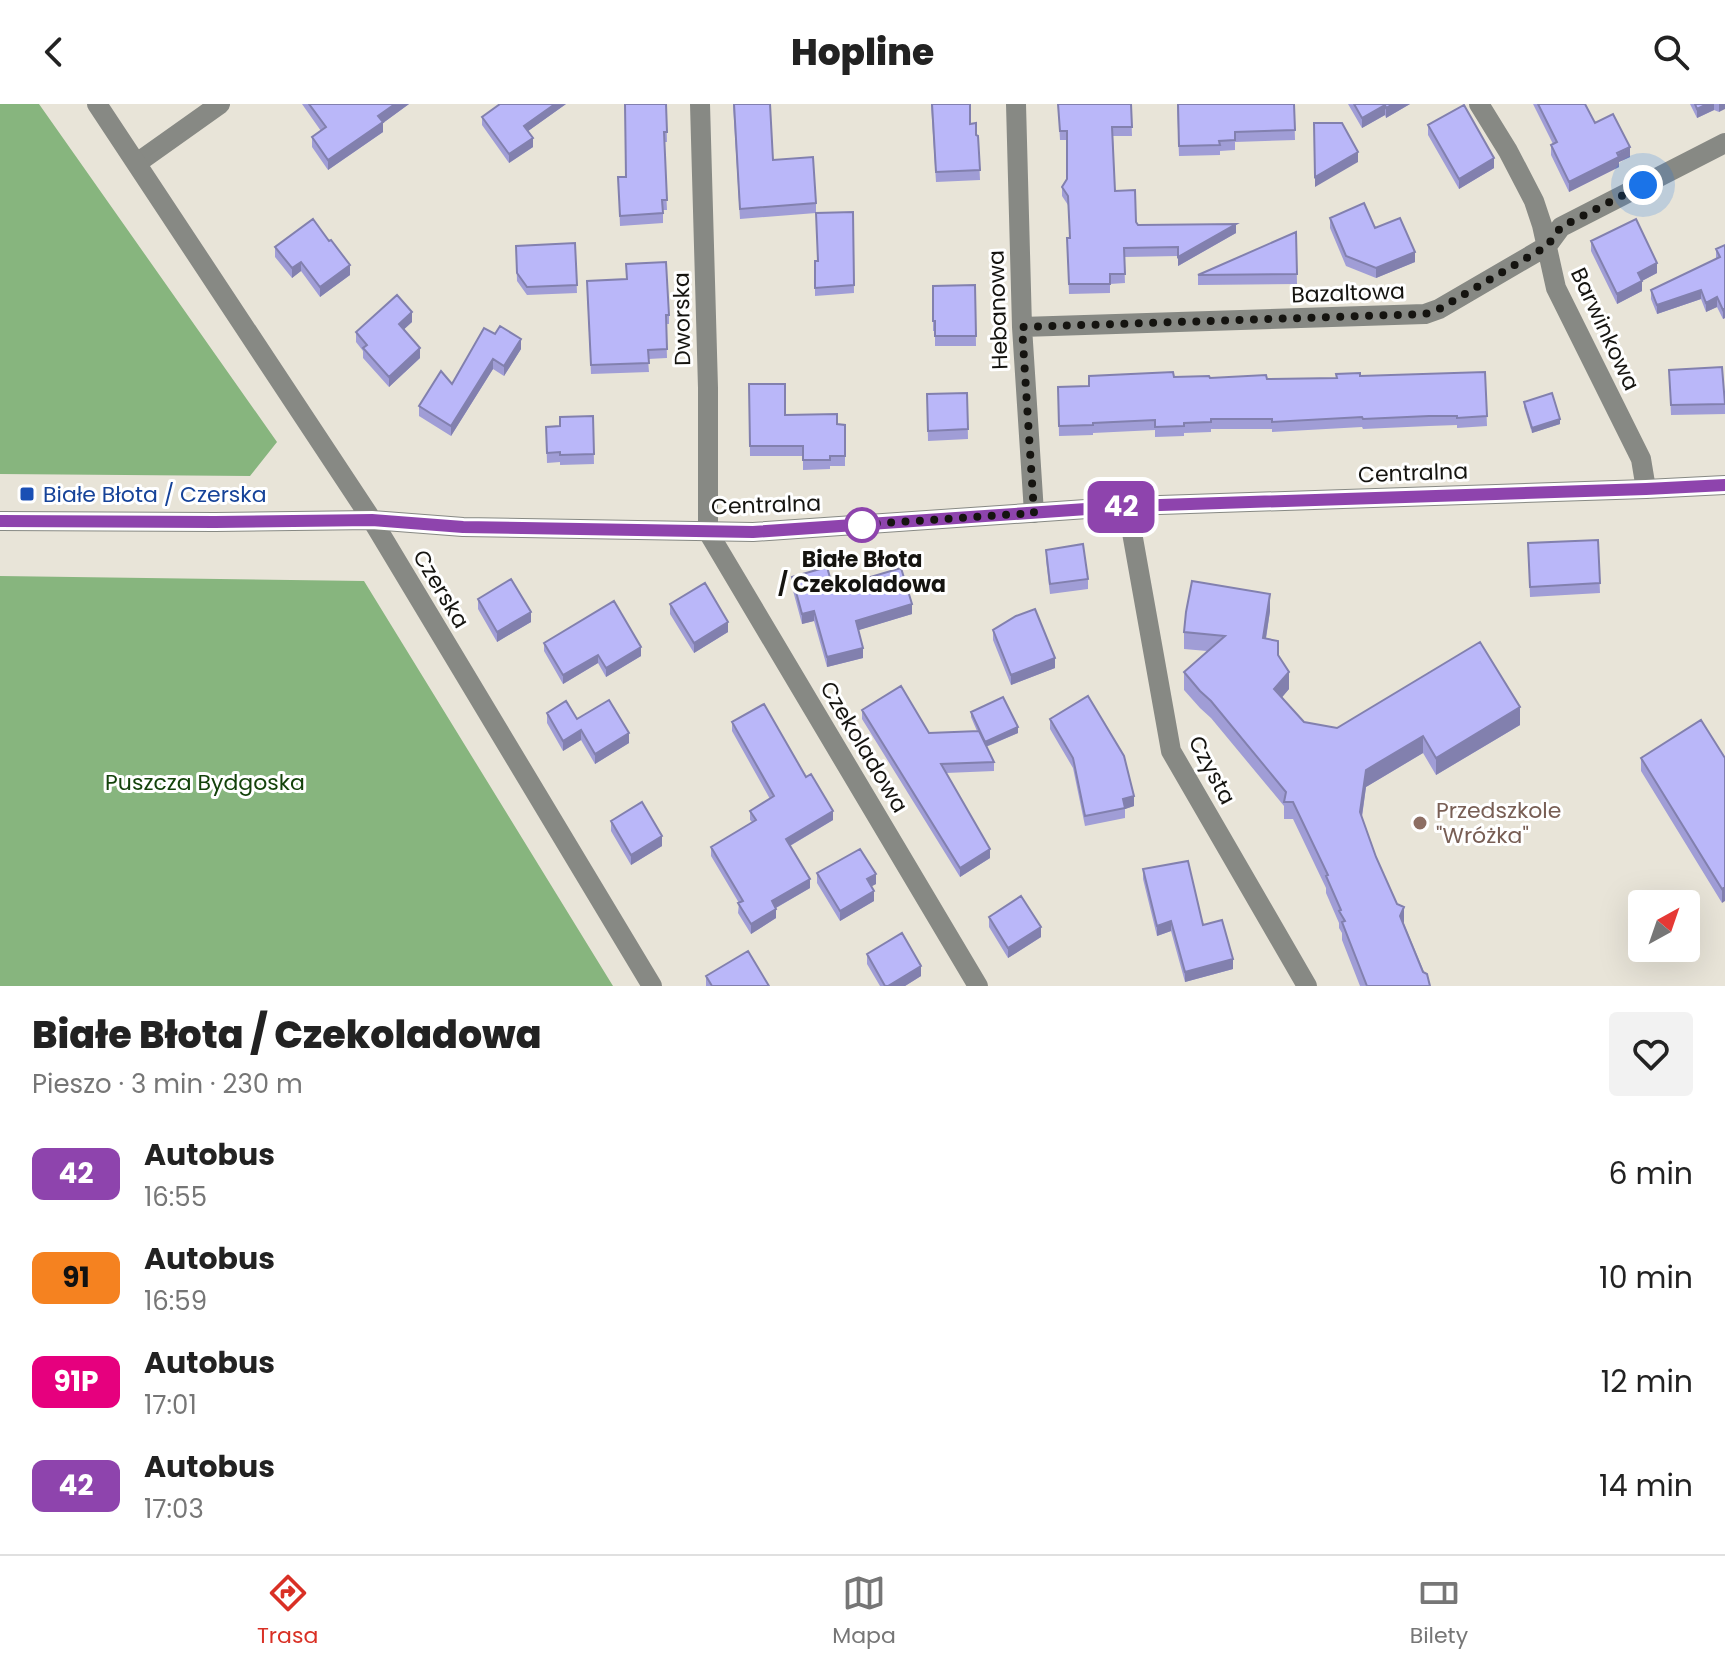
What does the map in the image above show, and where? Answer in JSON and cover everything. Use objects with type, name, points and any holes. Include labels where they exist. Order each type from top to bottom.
[{"type":"street","name":"Czerska","points":[[97,104],[372,520],[652,986]]},
{"type":"street","points":[[137,163],[220,104]]},
{"type":"street","name":"Dworska","points":[[700,104],[708,388],[708,532]]},
{"type":"street","name":"Hebanowa","points":[[1016,104],[1022,327],[1034,513]]},
{"type":"street","name":"Barwinkowa","points":[[1479,104],[1534,201],[1556,288],[1641,459],[1646,489]]},
{"type":"street","name":"Bazaltowa","points":[[1022,327],[1425,314],[1439,309],[1547,246],[1561,227],[1725,143]]},
{"type":"street","name":"Centralna","points":[[0,521],[372,520],[463,527],[753,532],[1130,506],[1725,485]]},
{"type":"street","name":"Czysta","points":[[1130,506],[1131,527],[1171,751],[1307,986]]},
{"type":"street","name":"Czekoladowa","points":[[708,532],[978,986]]},
{"type":"green space","points":[[0,104],[39,104],[277,442],[250,476],[0,474]]},
{"type":"green space","name":"Puszcza Bydgoska","points":[[0,576],[364,581],[613,986],[0,986]]},
{"type":"building","points":[[309,104],[395,104],[378,116],[383,122],[328,160],[312,137],[326,127]]},
{"type":"building","points":[[500,104],[555,104],[524,126],[533,138],[509,154],[482,117]]},
{"type":"building","points":[[625,104],[666,104],[667,200],[662,200],[663,213],[620,216],[618,177],[626,177]]},
{"type":"building","points":[[734,104],[770,104],[773,160],[813,157],[816,203],[740,209]]},
{"type":"building","points":[[932,104],[970,104],[970,124],[976,123],[978,136],[980,170],[936,172]]},
{"type":"building","points":[[1058,104],[1131,104],[1132,127],[1112,127],[1115,191],[1135,190],[1138,225],[1236,224],[1178,257],[1178,247],[1124,248],[1125,274],[1110,274],[1110,284],[1069,284],[1068,196],[1062,187],[1067,179],[1067,131],[1060,131]]},
{"type":"building","points":[[1178,104],[1294,104],[1295,130],[1235,132],[1235,140],[1219,141],[1220,145],[1179,146]]},
{"type":"building","points":[[1354,104],[1393,104],[1362,118]]},
{"type":"building","points":[[1538,104],[1585,104],[1595,123],[1613,114],[1630,147],[1617,153],[1619,157],[1569,182],[1551,145],[1557,142]]},
{"type":"building","points":[[1464,105],[1494,158],[1459,179],[1428,125]]},
{"type":"building","points":[[1314,123],[1342,123],[1358,152],[1315,177]]},
{"type":"building","points":[[1364,203],[1375,228],[1400,218],[1415,252],[1376,268],[1346,256],[1330,218]]},
{"type":"building","points":[[853,212],[854,285],[815,288],[815,261],[818,261],[816,213]]},
{"type":"building","points":[[313,219],[350,265],[320,287],[301,262],[292,268],[275,247]]},
{"type":"building","points":[[1636,219],[1657,263],[1638,273],[1642,281],[1617,294],[1591,241]]},
{"type":"building","points":[[1296,232],[1297,274],[1198,275]]},
{"type":"building","points":[[575,243],[577,285],[527,287],[517,273],[516,246]]},
{"type":"building","points":[[1725,245],[1723,310],[1717,297],[1706,303],[1701,290],[1657,305],[1651,290],[1720,257],[1716,249]]},
{"type":"building","points":[[666,262],[667,349],[648,350],[649,363],[591,365],[587,281],[627,279],[626,264]]},
{"type":"building","points":[[975,285],[976,336],[935,336],[933,286]]},
{"type":"building","points":[[397,295],[412,312],[399,324],[420,348],[389,377],[363,348],[367,345],[356,332]]},
{"type":"building","points":[[500,326],[521,339],[504,366],[493,359],[451,426],[419,406],[441,371],[452,384],[484,328],[495,334]]},
{"type":"building","points":[[1722,367],[1725,404],[1671,405],[1669,370]]},
{"type":"building","points":[[1173,372],[1174,377],[1266,375],[1267,379],[1337,378],[1336,374],[1360,373],[1360,376],[1485,372],[1487,416],[1362,417],[1272,422],[1272,419],[1211,419],[1211,422],[1184,423],[1184,426],[1155,427],[1155,420],[1059,426],[1058,387],[1089,386],[1089,376]]},
{"type":"building","points":[[749,384],[785,384],[785,415],[837,414],[837,424],[845,425],[845,456],[830,456],[830,460],[803,460],[803,446],[750,446]]},
{"type":"building","points":[[967,393],[968,429],[928,431],[927,394]]},
{"type":"building","points":[[1552,393],[1560,419],[1532,428],[1524,402]]},
{"type":"building","points":[[593,416],[594,454],[547,453],[546,427],[560,426],[560,417]]},
{"type":"building","points":[[1598,540],[1600,583],[1530,587],[1528,543]]},
{"type":"building","points":[[1083,544],[1088,579],[1050,584],[1046,550]]},
{"type":"building","points":[[827,567],[833,588],[901,568],[912,604],[856,621],[863,648],[827,657],[814,611],[802,614],[792,577]]},
{"type":"building","points":[[511,579],[531,612],[497,632],[478,599]]},
{"type":"building","points":[[1192,581],[1270,594],[1263,638],[1278,641],[1278,655],[1289,672],[1274,689],[1304,722],[1337,728],[1480,642],[1520,707],[1436,758],[1423,736],[1366,770],[1360,812],[1397,904],[1404,907],[1400,916],[1430,986],[1367,986],[1328,875],[1293,802],[1284,802],[1286,792],[1184,672],[1225,636],[1184,632]]},
{"type":"building","points":[[705,583],[728,622],[694,643],[670,604]]},
{"type":"building","points":[[614,601],[641,647],[606,668],[598,655],[563,675],[544,643]]},
{"type":"building","points":[[1035,609],[1055,658],[1011,675],[993,630]]},
{"type":"building","points":[[901,686],[929,733],[979,731],[994,762],[941,764],[990,849],[960,868],[862,710]]},
{"type":"building","points":[[1088,696],[1124,756],[1134,796],[1123,799],[1125,808],[1085,816],[1073,758],[1050,719]]},
{"type":"building","points":[[1003,697],[1018,727],[985,742],[971,712]]},
{"type":"building","points":[[609,700],[629,733],[595,754],[581,730],[563,741],[547,713],[566,701],[577,719]]},
{"type":"building","points":[[764,704],[806,777],[811,774],[833,811],[786,839],[810,879],[772,901],[776,909],[751,924],[738,903],[743,901],[711,847],[756,820],[750,811],[774,796],[732,722]]},
{"type":"building","points":[[1701,720],[1725,758],[1725,887],[1722,889],[1641,758]]},
{"type":"building","points":[[642,802],[662,836],[631,855],[611,821]]},
{"type":"building","points":[[860,849],[876,874],[867,879],[874,891],[840,911],[817,873]]},
{"type":"building","points":[[1188,861],[1203,925],[1222,920],[1233,959],[1185,972],[1171,921],[1157,926],[1143,869]]},
{"type":"building","points":[[1021,896],[1041,927],[1008,948],[989,917]]},
{"type":"building","points":[[902,933],[921,966],[885,986],[867,954]]},
{"type":"building","points":[[748,951],[769,986],[712,986],[706,976]]},
{"type":"bus line","name":"42","points":[[0,521],[372,520],[463,527],[753,532],[1130,506],[1725,485]]},
{"type":"place","name":"Białe Błota / Czerska","points":[[27,494]]},
{"type":"place","name":"Białe Błota / Czekoladowa","points":[[862,525]]},
{"type":"place","name":"Przedszkole \"Wróżka\"","points":[[1420,823]]},
{"type":"route","points":[[862,525],[855,525],[1034,513],[1022,327],[1425,314],[1439,309],[1547,246],[1561,227],[1643,185]]}]
